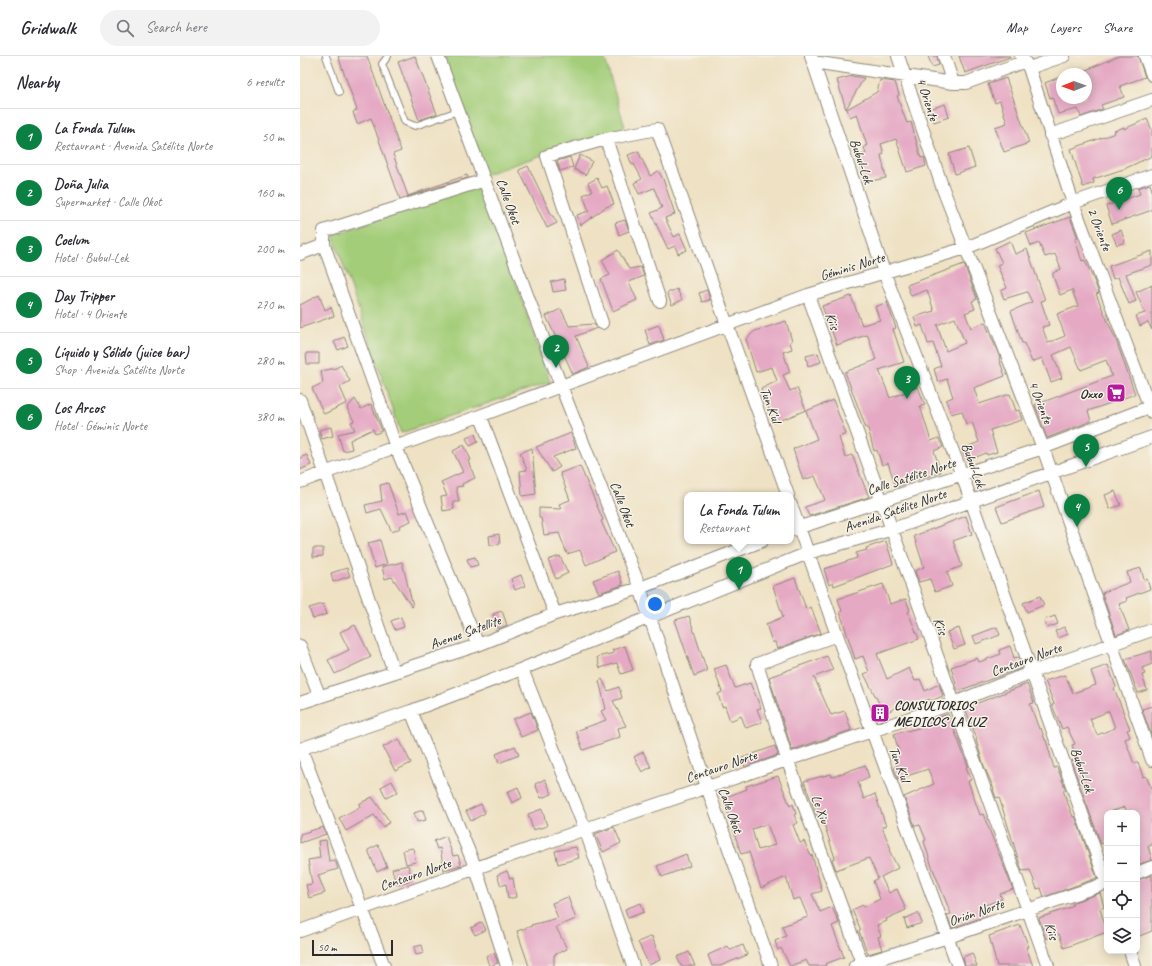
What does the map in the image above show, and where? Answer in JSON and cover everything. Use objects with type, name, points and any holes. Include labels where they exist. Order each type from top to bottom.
[{"type":"street","name":"Calle Okot","points":[[438,56],[561,386],[640,588],[707,787],[771,966]]},
{"type":"street","name":"4 Oriente","points":[[898,56],[941,181],[1043,448],[1152,760]]},
{"type":"street","points":[[944,56],[953,83]]},
{"type":"street","points":[[812,59],[905,76],[953,83],[966,83],[1024,62],[1064,56]]},
{"type":"street","points":[[1145,56],[1152,75]]},
{"type":"street","name":"Bubul-Lek","points":[[812,59],[884,272],[962,475],[1106,882]]},
{"type":"street","name":"2 Oriente","points":[[1024,62],[1073,203],[1151,409]]},
{"type":"street","points":[[1050,135],[1152,100]]},
{"type":"street","name":"Tun K'ul","points":[[606,139],[657,129],[787,492]]},
{"type":"street","points":[[602,323],[547,156],[606,139],[660,301]]},
{"type":"street","name":"Géminis Norte","points":[[300,482],[481,417],[808,295],[966,248],[1073,203],[1152,175]]},
{"type":"street","points":[[478,645],[396,447],[324,245],[324,231],[485,180]]},
{"type":"street","points":[[300,254],[324,245]]},
{"type":"street","name":"Kiis","points":[[808,295],[890,530],[954,703],[1048,966]]},
{"type":"street","points":[[300,400],[394,672]]},
{"type":"street","name":"Calle Satélite Norte","points":[[795,528],[881,502],[1043,448],[1151,409]]},
{"type":"street","points":[[481,417],[554,614]]},
{"type":"street","name":"Avenida Satélite Norte","points":[[300,749],[411,711],[808,553],[890,530],[970,500],[1152,437]]},
{"type":"street","name":"Tun K'ul","points":[[795,528],[808,553],[958,966]]},
{"type":"street","points":[[640,588],[754,544]]},
{"type":"street","name":"Avenue Satellite","points":[[300,703],[319,695],[478,645],[554,614],[640,588]]},
{"type":"street","name":"Centauro Norte","points":[[300,931],[585,829],[787,759],[872,732],[954,703],[1032,672],[1152,630]]},
{"type":"street","name":"Le Xiu","points":[[837,635],[757,664],[787,759],[858,965]]},
{"type":"street","points":[[300,646],[319,695]]},
{"type":"street","points":[[522,668],[585,829],[634,966]]},
{"type":"street","points":[[411,711],[476,869],[507,966]]},
{"type":"street","points":[[300,749],[384,966]]},
{"type":"street","points":[[1140,872],[1152,867]]},
{"type":"street","name":"Orión Norte","points":[[858,965],[948,937],[1104,885]]},
{"type":"street","points":[[1131,954],[1135,966]]},
{"type":"lane","points":[[326,56],[339,92]]},
{"type":"lane","points":[[388,56],[382,64],[406,122],[415,126],[458,111]]},
{"type":"green space","points":[[440,56],[604,56],[625,127],[483,175]]},
{"type":"green space","points":[[482,183],[550,382],[401,433],[333,235]]},
{"type":"building","points":[[338,56],[367,56],[401,151],[393,154],[408,196],[467,175],[468,178],[400,199],[371,118],[357,124],[353,112],[357,110]]},
{"type":"building","points":[[415,56],[437,114],[419,120],[398,62]]},
{"type":"building","points":[[928,56],[937,56],[939,65],[932,67]]},
{"type":"building","points":[[959,56],[1010,56],[1010,57],[965,73]]},
{"type":"building","points":[[1119,56],[1138,56],[1145,77],[1120,86],[1124,97],[1101,105],[1103,109],[1081,117],[1078,109],[1058,114],[1045,83],[1056,78],[1056,104],[1092,104],[1092,68],[1091,68]]},
{"type":"building","points":[[852,76],[864,78],[846,109],[837,80]]},
{"type":"building","points":[[1006,78],[1029,143],[1004,152],[995,127],[1007,123],[1000,101],[995,103],[988,84]]},
{"type":"building","points":[[880,80],[895,82],[899,95],[897,96],[903,113],[907,123],[911,122],[921,158],[924,157],[926,166],[907,172],[896,139],[881,144],[884,154],[881,155],[886,178],[865,182],[859,156],[866,154],[864,147],[867,146],[857,114],[850,117],[847,109],[877,92]]},
{"type":"building","points":[[945,104],[949,117],[934,122],[930,109]]},
{"type":"building","points":[[1147,119],[1152,130],[1152,156],[1124,169],[1093,179],[1094,183],[1083,187],[1071,149],[1115,133],[1114,131],[1124,127],[1124,129]]},
{"type":"building","points":[[969,148],[975,167],[955,174],[949,154]]},
{"type":"building","points":[[638,151],[650,176],[658,171],[663,179],[675,214],[665,218],[674,237],[680,234],[687,250],[678,254],[675,246],[668,249],[651,213],[662,208],[654,188],[639,194],[634,183],[642,179],[634,164],[632,165],[628,155]]},
{"type":"building","points":[[580,155],[592,161],[586,175],[574,169]]},
{"type":"building","points":[[570,157],[573,167],[560,171],[557,161]]},
{"type":"building","points":[[528,166],[552,216],[557,223],[547,228],[519,170]]},
{"type":"building","points":[[597,178],[602,188],[607,186],[614,204],[606,207],[581,225],[577,215],[589,211],[583,195],[592,191],[588,183]]},
{"type":"building","points":[[1150,184],[1152,190],[1152,210],[1112,224],[1106,206],[1140,194],[1138,188]]},
{"type":"building","points":[[1070,217],[1078,238],[1075,239],[1082,261],[1085,260],[1099,293],[1096,294],[1116,340],[1135,394],[1088,411],[1091,421],[1047,438],[1035,405],[1112,376],[1106,360],[1081,370],[1071,347],[1053,355],[1062,378],[1051,382],[1042,358],[1032,362],[1024,343],[1022,343],[1011,311],[1032,302],[1027,292],[1004,299],[1001,291],[1007,288],[997,265],[1002,263],[995,248],[1010,241],[1015,254],[1027,249],[1045,300],[1041,301],[1049,325],[1042,327],[1048,343],[1065,336],[1057,314],[1078,306],[1072,290],[1060,295],[1053,276],[1053,273],[1061,269],[1055,254],[1045,257],[1039,243],[1031,246],[1026,233]]},
{"type":"building","points":[[625,220],[629,231],[619,235],[615,223]]},
{"type":"building","points":[[1121,230],[1125,242],[1117,245],[1112,234]]},
{"type":"building","points":[[618,250],[629,269],[641,267],[644,276],[629,282],[637,300],[613,311],[601,279],[610,275],[602,260]]},
{"type":"building","points":[[1152,251],[1152,265],[1126,274],[1136,301],[1129,304],[1118,277],[1113,279],[1109,266]]},
{"type":"building","points":[[964,264],[977,299],[972,301],[975,309],[965,313],[971,328],[985,322],[1000,358],[999,359],[1005,376],[974,388],[979,404],[1010,394],[1016,411],[1019,410],[1022,420],[990,430],[997,452],[987,455],[986,453],[967,461],[962,449],[979,442],[972,422],[966,424],[962,411],[951,414],[946,400],[953,397],[947,379],[938,382],[934,369],[941,366],[933,343],[928,344],[922,325],[917,327],[914,317],[934,311],[927,290],[911,296],[907,285]],"holes":[[[955,318],[965,343],[946,351],[937,325]]]},
{"type":"building","points":[[564,279],[566,290],[553,292],[551,282]]},
{"type":"building","points":[[1152,285],[1152,330],[1148,322],[1140,326],[1136,316],[1145,313],[1136,292]]},
{"type":"building","points":[[677,289],[682,300],[672,305],[667,293]]},
{"type":"building","points":[[707,290],[710,300],[702,302],[699,293]]},
{"type":"building","points":[[319,295],[325,310],[331,307],[334,316],[300,328],[300,305]]},
{"type":"building","points":[[851,296],[862,325],[880,320],[875,307],[887,302],[896,328],[893,329],[904,362],[879,370],[890,398],[918,387],[925,405],[920,406],[931,441],[939,438],[943,447],[934,451],[941,472],[896,487],[888,463],[882,465],[877,450],[874,451],[868,428],[866,428],[845,372],[876,360],[868,336],[866,335],[837,345],[822,306]]},
{"type":"building","points":[[561,309],[569,326],[594,324],[597,328],[576,336],[589,367],[573,374],[546,316]]},
{"type":"building","points":[[786,321],[792,341],[790,342],[792,349],[783,352],[790,372],[783,375],[790,391],[797,388],[806,410],[774,423],[761,389],[777,381],[772,367],[756,372],[746,339],[755,331]]},
{"type":"building","points":[[659,325],[664,340],[650,345],[645,330]]},
{"type":"building","points":[[344,337],[348,346],[338,350],[334,342]]},
{"type":"building","points":[[306,353],[319,353],[319,364],[307,364]]},
{"type":"building","points":[[818,353],[821,362],[808,366],[806,356]]},
{"type":"building","points":[[341,365],[350,381],[340,387],[347,403],[324,414],[312,388],[323,383],[321,371],[336,368]]},
{"type":"building","points":[[355,399],[361,409],[371,404],[382,431],[375,434],[373,429],[350,440],[352,449],[343,451],[338,434],[355,430],[351,422],[354,421],[347,408]]},
{"type":"building","points":[[833,400],[846,434],[839,437],[845,457],[852,455],[869,497],[809,516],[805,507],[825,500],[815,476],[803,480],[793,449],[817,439],[806,411]]},
{"type":"building","points":[[331,427],[333,436],[322,439],[319,430]]},
{"type":"building","points":[[571,433],[576,448],[553,457],[560,467],[552,472],[536,447]]},
{"type":"building","points":[[475,434],[478,442],[470,446],[466,438]]},
{"type":"building","points":[[464,445],[471,460],[468,461],[475,478],[462,484],[463,486],[456,487],[459,502],[453,502],[454,509],[443,511],[441,497],[447,496],[441,482],[463,472],[453,451]]},
{"type":"building","points":[[532,448],[536,494],[522,496],[520,471],[527,470],[520,453]]},
{"type":"building","points":[[307,455],[311,465],[300,470],[300,458]]},
{"type":"building","points":[[580,466],[603,520],[601,521],[615,552],[586,565],[580,550],[567,554],[559,533],[544,535],[541,518],[539,518],[539,508],[561,509],[559,504],[570,500],[560,473]]},
{"type":"building","points":[[388,483],[399,514],[407,511],[411,521],[399,526],[400,528],[392,532],[381,509],[367,513],[365,505],[382,501],[380,485]]},
{"type":"building","points":[[1039,491],[1044,507],[1002,522],[996,507]]},
{"type":"building","points":[[1115,491],[1121,505],[1110,509],[1105,495]]},
{"type":"building","points":[[966,516],[972,534],[953,541],[962,566],[947,572],[952,586],[935,592],[930,579],[919,582],[915,571],[924,567],[914,536]]},
{"type":"building","points":[[499,534],[500,544],[490,545],[489,536]]},
{"type":"building","points":[[380,540],[387,564],[375,568],[368,543]]},
{"type":"building","points":[[886,541],[893,564],[834,586],[833,583],[829,585],[824,569],[857,558],[856,553],[867,550],[866,548]]},
{"type":"building","points":[[313,548],[323,548],[323,556],[313,557]]},
{"type":"building","points":[[560,556],[568,573],[556,579],[548,560]]},
{"type":"building","points":[[475,557],[478,565],[470,567],[467,559]]},
{"type":"building","points":[[402,562],[412,607],[392,577],[385,579],[382,567]]},
{"type":"building","points":[[347,568],[350,576],[333,582],[331,573]]},
{"type":"building","points":[[1141,568],[1144,580],[1147,579],[1150,589],[1126,598],[1127,601],[1119,604],[1129,630],[1116,635],[1102,593],[1130,582],[1127,572]]},
{"type":"building","points":[[618,571],[623,585],[599,593],[593,580]]},
{"type":"building","points":[[521,575],[525,586],[515,590],[511,579]]},
{"type":"building","points":[[795,578],[806,609],[811,607],[821,633],[777,649],[775,642],[772,642],[766,624],[783,617],[773,586]]},
{"type":"building","points":[[883,584],[890,604],[906,599],[910,611],[908,612],[919,639],[877,654],[887,679],[909,668],[915,681],[920,679],[925,691],[939,684],[943,696],[931,701],[930,699],[903,708],[902,704],[886,713],[888,718],[877,722],[874,713],[876,713],[875,710],[881,707],[864,674],[869,672],[863,656],[855,659],[840,612],[842,611],[838,599]]},
{"type":"building","points":[[1040,596],[1044,605],[1027,612],[1023,603]]},
{"type":"building","points":[[323,604],[327,614],[313,619],[309,608]]},
{"type":"building","points":[[502,611],[507,625],[498,629],[493,614]]},
{"type":"building","points":[[689,616],[707,671],[694,676],[675,620]]},
{"type":"building","points":[[1055,616],[1058,624],[1047,628],[1044,620]]},
{"type":"building","points":[[401,617],[404,627],[395,630],[391,621]]},
{"type":"building","points":[[355,625],[371,657],[335,674],[328,660],[349,650],[340,632]]},
{"type":"building","points":[[997,627],[1000,635],[976,644],[973,636]]},
{"type":"building","points":[[1064,627],[1068,634],[1058,638],[1055,631]]},
{"type":"building","points":[[959,628],[965,645],[954,649],[947,632]]},
{"type":"building","points":[[625,646],[633,670],[621,674],[617,663],[600,668],[597,657],[614,653],[612,650]]},
{"type":"building","points":[[1010,646],[1014,658],[1018,657],[1022,668],[958,691],[951,667],[977,658],[979,662],[1001,654],[999,650]]},
{"type":"building","points":[[1152,651],[1152,664],[1142,668],[1145,674],[1142,675],[1147,690],[1138,693],[1125,659]]},
{"type":"building","points":[[827,656],[833,670],[814,677],[831,715],[845,711],[851,730],[792,750],[769,677]]},
{"type":"building","points":[[726,665],[735,688],[750,683],[761,708],[757,709],[762,722],[746,728],[741,716],[730,721],[725,706],[722,707],[718,694],[722,692],[714,669]]},
{"type":"building","points":[[1108,665],[1116,687],[1114,688],[1130,729],[1127,730],[1130,737],[1125,739],[1134,764],[1138,762],[1143,777],[1146,776],[1152,790],[1152,845],[1148,846],[1152,860],[1140,864],[1140,810],[1126,810],[1125,807],[1116,810],[1104,810],[1104,842],[1101,844],[1071,761],[1077,759],[1072,745],[1075,744],[1067,727],[1062,729],[1052,705],[1054,704],[1045,681],[1065,675],[1073,693],[1096,685],[1091,671]],"holes":[[[1109,711],[1115,728],[1097,735],[1090,719]]]},
{"type":"building","points":[[602,679],[608,691],[619,687],[622,698],[613,701],[626,726],[618,728],[620,737],[583,750],[576,731],[606,720],[601,711],[606,709],[599,681]]},
{"type":"building","points":[[1027,684],[1034,703],[1030,704],[1039,729],[1041,728],[1054,768],[1057,767],[1066,790],[1063,790],[1073,817],[1075,816],[1097,878],[1044,897],[1041,888],[1037,889],[1030,870],[1022,871],[999,797],[996,798],[994,789],[984,766],[976,740],[977,739],[965,708]]},
{"type":"building","points":[[1152,706],[1152,737],[1142,709]]},
{"type":"building","points":[[531,712],[538,730],[521,737],[513,719]]},
{"type":"building","points":[[948,714],[968,766],[966,767],[971,780],[968,781],[980,815],[983,814],[1013,889],[1000,894],[1002,899],[983,906],[986,916],[952,928],[947,915],[951,914],[931,864],[924,841],[926,840],[920,825],[915,826],[904,797],[934,784],[928,769],[898,779],[894,768],[897,767],[894,754],[899,752],[894,734],[923,727],[935,721],[934,719]]},
{"type":"building","points":[[399,739],[411,763],[395,771],[383,747]]},
{"type":"building","points":[[515,746],[519,755],[499,763],[496,754]]},
{"type":"building","points":[[775,746],[778,755],[745,767],[742,758]]},
{"type":"building","points":[[643,752],[651,767],[642,772],[634,757]]},
{"type":"building","points":[[865,765],[869,777],[858,782],[864,799],[875,794],[886,826],[882,827],[891,849],[889,850],[898,868],[881,877],[889,893],[897,889],[906,910],[877,925],[881,936],[878,937],[882,950],[868,954],[859,931],[861,930],[852,910],[863,905],[864,907],[880,899],[873,881],[878,878],[869,858],[836,870],[832,859],[835,858],[825,827],[820,816],[817,817],[804,781],[831,774],[832,777]]},
{"type":"building","points":[[778,776],[790,806],[793,804],[796,814],[794,815],[798,823],[793,825],[800,843],[804,841],[811,856],[812,855],[822,891],[812,894],[820,912],[832,907],[839,923],[832,926],[844,957],[825,964],[826,966],[809,966],[806,960],[790,966],[781,948],[778,950],[775,941],[786,936],[782,926],[808,917],[800,898],[793,900],[786,877],[761,888],[749,852],[741,854],[723,798],[747,789],[746,786]],"holes":[[[767,824],[775,845],[758,850],[752,829]]]},
{"type":"building","points":[[545,779],[552,794],[541,798],[535,784]]},
{"type":"building","points":[[392,781],[398,792],[386,798],[381,787]]},
{"type":"building","points":[[518,787],[522,798],[512,803],[507,792]]},
{"type":"building","points":[[372,797],[390,822],[383,827],[374,815],[346,831],[339,818],[360,807],[359,804]]},
{"type":"building","points":[[481,804],[485,813],[471,821],[466,811]]},
{"type":"building","points":[[542,809],[547,826],[533,830],[528,814]]},
{"type":"building","points":[[423,810],[426,820],[417,822],[414,813]]},
{"type":"building","points":[[323,827],[326,834],[300,843],[300,834]]},
{"type":"building","points":[[614,827],[621,843],[603,852],[595,834]]},
{"type":"building","points":[[446,836],[453,856],[458,855],[461,865],[444,870],[440,848],[437,849],[434,841]]},
{"type":"building","points":[[326,840],[329,861],[335,860],[338,869],[318,875],[325,893],[309,898],[306,885],[312,884],[308,860],[320,858],[318,841]]},
{"type":"building","points":[[378,845],[387,867],[377,872],[368,850]]},
{"type":"building","points":[[576,847],[579,858],[558,864],[555,851]]},
{"type":"building","points":[[413,848],[416,862],[406,864],[403,850]]},
{"type":"building","points":[[686,854],[690,866],[662,877],[657,866]]},
{"type":"building","points":[[408,865],[412,880],[396,884],[392,869]]},
{"type":"building","points":[[507,871],[510,879],[513,878],[516,897],[508,899],[506,884],[501,886],[497,875]]},
{"type":"building","points":[[1152,875],[1152,931],[1140,936],[1140,882],[1140,879]]},
{"type":"building","points":[[1100,893],[1104,907],[1100,909],[1104,922],[1104,933],[1064,948],[1059,934],[1046,939],[1039,918],[1071,907],[1074,902]]},
{"type":"building","points":[[568,897],[576,919],[556,927],[567,949],[554,955],[554,966],[529,966],[517,931],[532,926],[531,925],[558,918],[552,903]]},
{"type":"building","points":[[641,903],[644,912],[628,918],[625,909]]},
{"type":"building","points":[[918,913],[922,923],[907,928],[904,919]]},
{"type":"building","points":[[482,922],[486,930],[475,935],[471,928]]},
{"type":"building","points":[[1020,925],[1029,947],[1026,947],[1033,966],[997,966],[989,936]]},
{"type":"building","points":[[652,936],[660,960],[649,965],[638,942]]},
{"type":"building","points":[[422,945],[424,953],[416,955],[414,947]]},
{"type":"building","points":[[743,945],[747,955],[720,966],[712,966],[708,955],[728,946],[730,950]]},
{"type":"building","points":[[689,952],[695,966],[681,966],[677,957]]},
{"type":"building","points":[[494,953],[498,963],[489,966],[486,956]]},
{"type":"building","points":[[972,953],[977,966],[965,966],[963,957]]},
{"type":"place","name":"Los Arcos","points":[[1119,210]]},
{"type":"place","name":"Doña Julia","points":[[556,368]]},
{"type":"place","name":"Oxxo","points":[[1116,393]]},
{"type":"place","name":"Coelum","points":[[907,399]]},
{"type":"place","name":"Líquido y Sólido (juice bar)","points":[[1086,467]]},
{"type":"place","name":"Day Tripper","points":[[1077,527]]},
{"type":"place","name":"La Fonda Tulum","points":[[739,590]]},
{"type":"place","name":"CONSULTORIOS MEDICOS LA LUZ","points":[[880,713]]}]
